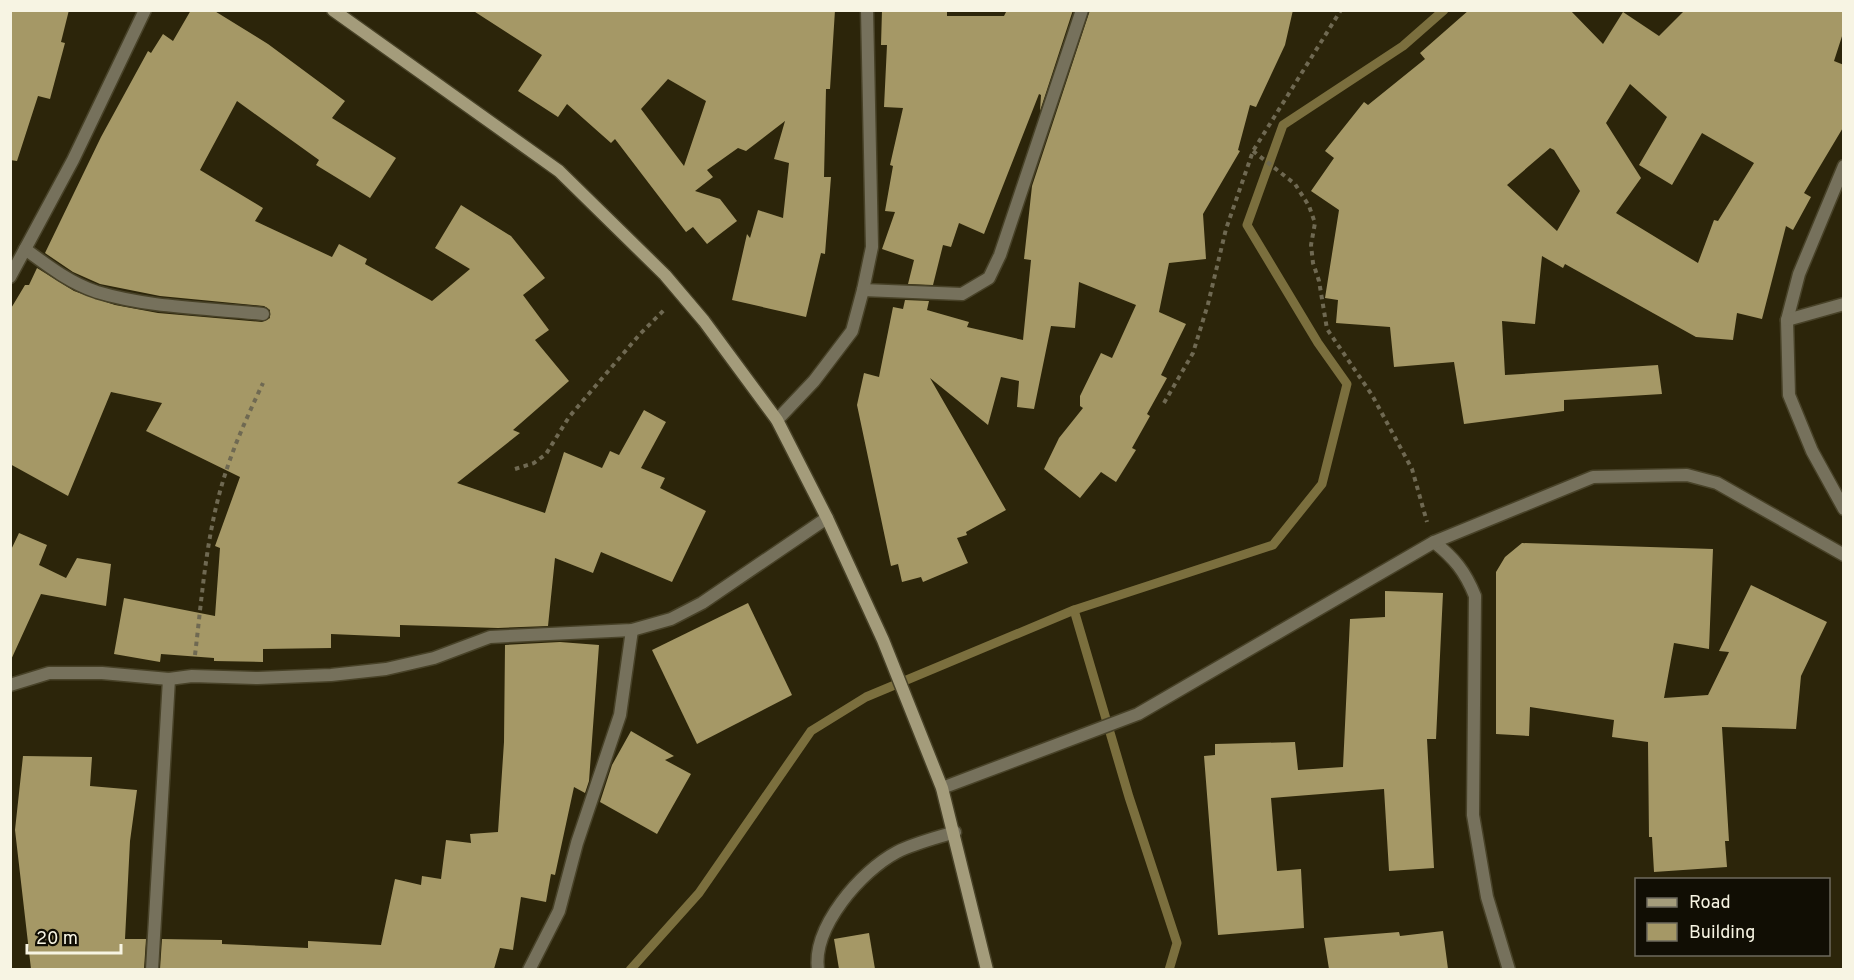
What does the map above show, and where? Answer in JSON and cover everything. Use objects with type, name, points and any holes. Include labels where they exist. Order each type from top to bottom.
[{"type":"main road","points":[[333,10],[559,171],[612,220],[681,294],[777,420],[827,518],[883,640],[916,729],[942,788],[987,969]]},
{"type":"street","points":[[10,277],[73,160],[145,10]]},
{"type":"street","points":[[777,420],[814,381],[852,331],[863,290],[872,247],[867,10]]},
{"type":"street","points":[[863,290],[962,294],[989,278],[1000,255],[1082,10]]},
{"type":"street","points":[[1844,166],[1799,274],[1787,320],[1789,395],[1812,451],[1844,509]]},
{"type":"street","points":[[25,249],[60,275],[97,292],[155,303],[263,314]]},
{"type":"street","points":[[1787,320],[1844,304]]},
{"type":"street","points":[[942,788],[1138,714],[1434,542],[1593,477],[1687,475],[1717,483],[1844,555]]},
{"type":"street","points":[[10,684],[49,673],[102,673],[169,679],[192,676],[258,678],[375,670],[434,658],[490,637],[632,630],[671,619],[702,603],[827,518]]},
{"type":"street","points":[[1434,542],[1455,559],[1466,574],[1475,596],[1473,815],[1486,897],[1509,969]]},
{"type":"street","points":[[529,969],[559,911],[577,843],[620,715],[632,630]]},
{"type":"street","points":[[152,969],[169,679]]},
{"type":"street","points":[[818,969],[816,955],[831,916],[874,866],[898,851],[954,832]]},
{"type":"path","points":[[1164,403],[1193,352],[1208,304],[1226,229],[1253,151],[1341,10]]},
{"type":"path","points":[[1253,151],[1295,184],[1310,206],[1315,223],[1311,245],[1313,263],[1319,281],[1327,329],[1372,395],[1412,470],[1420,505],[1434,542]]},
{"type":"path","points":[[515,469],[534,463],[546,454],[569,417],[608,370],[639,334],[681,294]]},
{"type":"path","points":[[192,676],[207,560],[222,483],[241,428],[263,383]]},
{"type":"building","points":[[10,10],[69,10],[61,42],[65,43],[50,99],[38,96],[17,161],[10,160]]},
{"type":"building","points":[[191,10],[213,10],[268,44],[345,101],[332,118],[396,158],[370,198],[316,165],[319,160],[237,101],[200,170],[263,208],[255,221],[332,257],[339,244],[367,259],[365,264],[432,301],[470,269],[435,248],[461,205],[511,236],[545,278],[523,295],[549,330],[535,340],[569,381],[513,430],[520,433],[457,483],[545,513],[564,452],[602,468],[610,451],[619,455],[644,410],[666,422],[641,468],[665,478],[660,488],[706,511],[672,582],[601,552],[593,573],[555,558],[548,626],[498,628],[400,625],[400,637],[331,634],[331,648],[263,649],[263,662],[214,661],[214,658],[161,654],[160,662],[114,654],[124,598],[215,616],[220,548],[215,546],[240,477],[146,431],[162,403],[111,392],[68,496],[10,464],[10,310],[25,285],[29,285],[37,268],[74,291],[115,305],[158,313],[262,322],[270,318],[270,310],[264,306],[160,296],[100,284],[73,272],[45,253],[101,137],[148,51],[151,53],[163,34],[173,41]]},
{"type":"building","points":[[472,10],[835,10],[830,89],[826,89],[824,177],[831,177],[825,254],[821,253],[806,317],[732,300],[747,234],[750,238],[758,210],[783,218],[789,163],[774,159],[785,121],[746,151],[738,148],[707,170],[713,177],[695,191],[720,199],[737,221],[707,244],[693,227],[686,232],[615,139],[611,143],[567,104],[558,117],[518,91],[542,55]],"holes":[[[668,79],[706,101],[684,166],[641,109]]]},
{"type":"building","points":[[882,10],[947,10],[947,16],[1004,16],[1007,10],[1073,10],[1040,111],[1041,95],[1039,94],[984,234],[959,223],[951,247],[943,245],[933,285],[908,284],[914,260],[882,249],[895,212],[885,211],[893,166],[890,165],[903,108],[884,107],[887,45],[881,45]]},
{"type":"building","points":[[1090,10],[1293,10],[1285,45],[1256,107],[1250,105],[1238,150],[1240,151],[1203,214],[1206,259],[1169,263],[1159,312],[1186,324],[1161,375],[1167,378],[1132,448],[1136,450],[1116,482],[1101,472],[1080,498],[1044,469],[1059,438],[1083,408],[1080,406],[1080,396],[1101,353],[1112,358],[1136,305],[1079,282],[1075,328],[1051,326],[1034,409],[1017,407],[1019,381],[1001,377],[988,425],[930,378],[1006,510],[966,532],[967,535],[957,538],[968,563],[923,582],[921,577],[902,582],[898,564],[891,566],[857,405],[864,373],[879,377],[893,307],[903,309],[905,300],[929,301],[927,310],[969,322],[967,327],[1023,340],[1031,260],[1024,259],[1032,186]]},
{"type":"building","points":[[1469,10],[1570,10],[1603,44],[1623,12],[1659,36],[1685,10],[1844,10],[1844,30],[1834,61],[1844,65],[1844,126],[1804,193],[1811,197],[1793,230],[1786,226],[1762,319],[1737,313],[1733,340],[1696,337],[1565,264],[1563,268],[1542,256],[1535,324],[1502,321],[1505,375],[1658,365],[1662,394],[1564,400],[1564,411],[1464,424],[1454,362],[1394,367],[1390,327],[1336,323],[1338,300],[1325,298],[1339,210],[1311,191],[1334,158],[1325,151],[1364,102],[1368,105],[1425,59],[1420,53]],"holes":[[[1630,84],[1667,117],[1639,165],[1672,185],[1702,133],[1754,163],[1718,221],[1714,220],[1698,263],[1616,213],[1641,178],[1606,123]],[[1550,148],[1554,150],[1580,191],[1557,231],[1507,185]]]},
{"type":"building","points":[[19,533],[47,545],[39,565],[66,578],[77,558],[111,564],[106,606],[41,594],[10,662],[10,552]]},
{"type":"building","points":[[1522,543],[1713,549],[1709,649],[1674,643],[1664,698],[1708,695],[1729,652],[1719,651],[1751,585],[1827,622],[1801,676],[1796,729],[1722,727],[1729,841],[1725,841],[1727,867],[1654,872],[1652,837],[1649,837],[1648,742],[1612,737],[1614,720],[1530,707],[1529,736],[1496,734],[1496,572],[1505,557]]},
{"type":"building","points":[[1385,591],[1443,593],[1436,739],[1427,739],[1434,868],[1389,871],[1384,789],[1271,798],[1277,871],[1301,869],[1304,928],[1218,935],[1204,756],[1215,755],[1215,744],[1295,742],[1298,770],[1343,767],[1350,619],[1385,617]]},
{"type":"building","points":[[748,603],[792,695],[697,744],[652,650]]},
{"type":"building","points":[[560,642],[599,645],[589,781],[585,793],[574,787],[555,875],[551,874],[546,902],[521,897],[513,950],[500,948],[494,969],[160,969],[162,939],[222,940],[222,944],[308,948],[308,941],[381,945],[395,879],[421,885],[422,876],[441,879],[446,840],[471,843],[470,834],[498,832],[504,742],[505,645]]},
{"type":"building","points":[[631,731],[674,756],[665,760],[691,774],[657,834],[600,802],[612,765]]},
{"type":"building","points":[[23,756],[92,757],[90,786],[137,790],[130,841],[125,939],[146,939],[144,969],[31,969],[15,830]]},
{"type":"building","points":[[1443,931],[1448,969],[1329,969],[1324,938],[1399,932],[1400,936]]},
{"type":"building","points":[[869,933],[875,969],[839,969],[834,939]]},
{"type":"waterway","points":[[630,970],[699,893],[811,731],[866,697],[1074,610],[1273,545],[1322,484],[1347,384],[1318,343],[1247,225],[1283,125],[1403,46],[1444,10]]},
{"type":"waterway","points":[[1074,610],[1129,797],[1177,943],[1169,970]]}]
